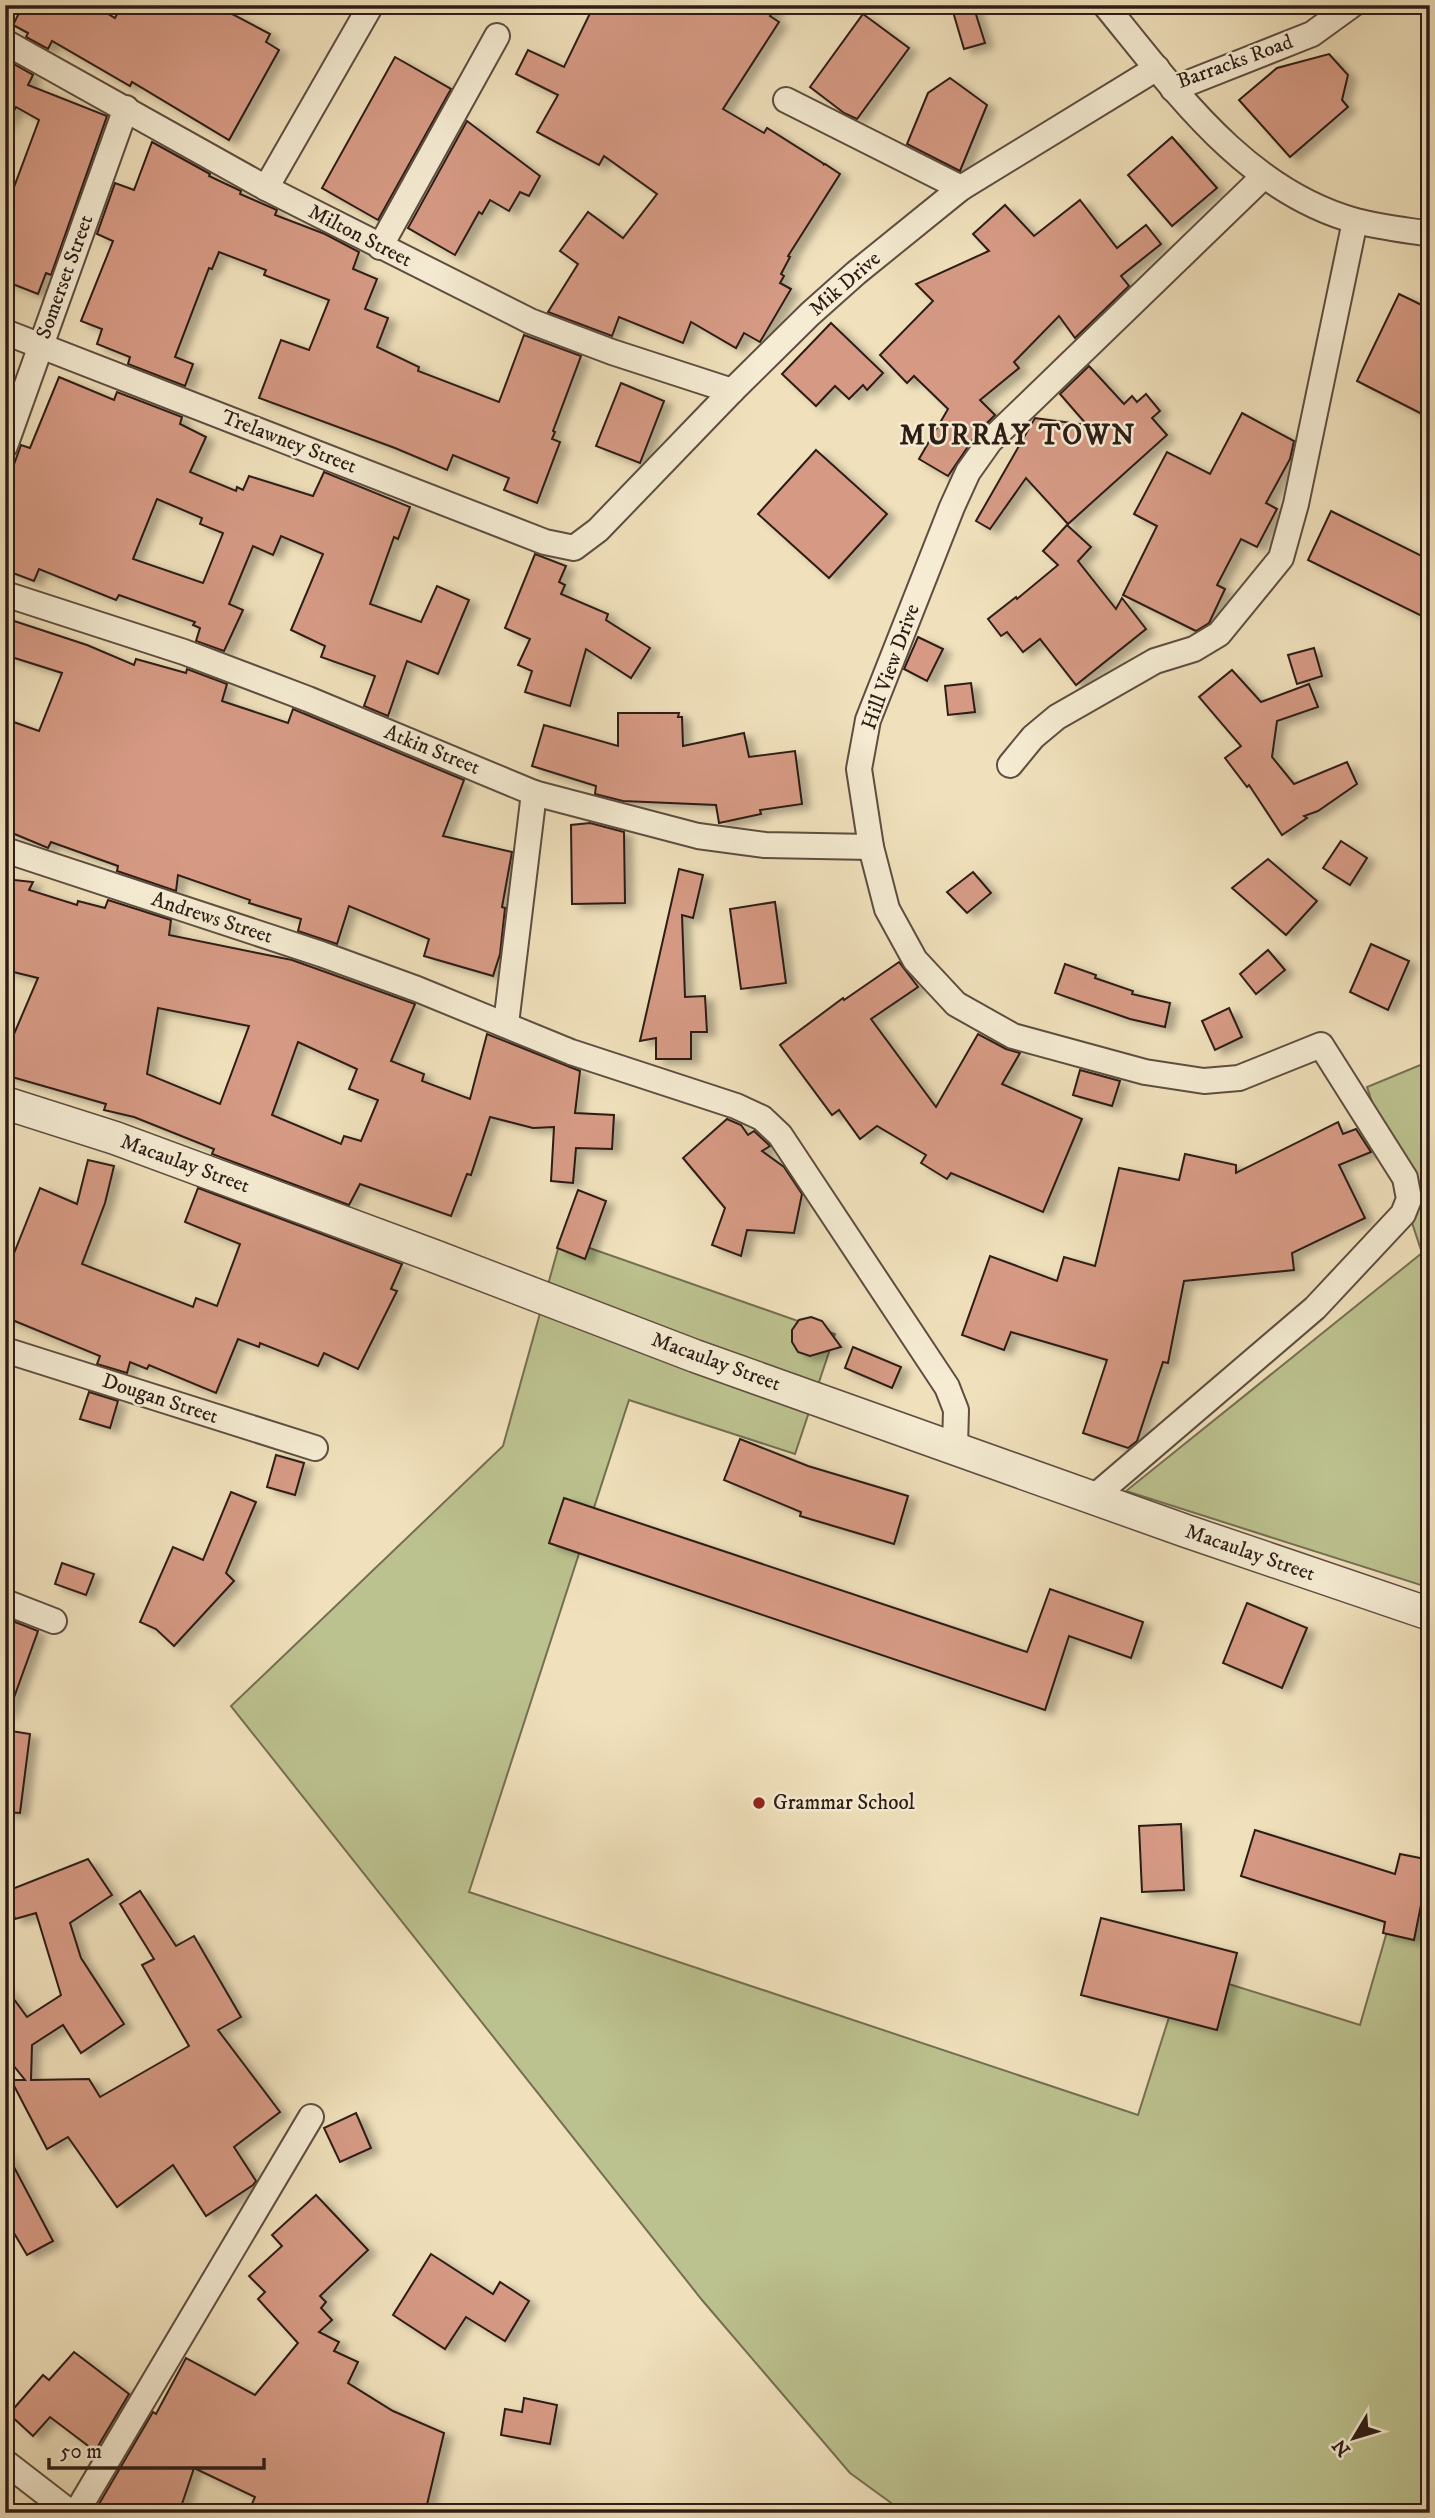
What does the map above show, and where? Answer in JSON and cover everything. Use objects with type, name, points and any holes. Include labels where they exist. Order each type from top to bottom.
[{"type":"street","points":[[267,188],[371,5]]},
{"type":"street","name":"Barracks Road","points":[[1105,5],[1173,89],[1312,34],[1352,5]]},
{"type":"street","points":[[380,247],[497,36]]},
{"type":"street","name":"Milton Street","points":[[5,42],[267,188],[530,321],[612,352],[732,391]]},
{"type":"street","name":"Mik Drive","points":[[574,548],[598,530],[732,391],[847,281],[961,188],[1157,68]]},
{"type":"street","points":[[1173,89],[1225,144],[1264,176],[1316,206],[1355,221],[1430,234]]},
{"type":"street","points":[[786,100],[961,188]]},
{"type":"street","name":"Somerset Street","points":[[5,446],[125,108]]},
{"type":"street","name":"Hill View Drive","points":[[1094,1497],[1315,1308],[1403,1214],[1409,1199],[1405,1178],[1321,1045],[1239,1078],[1204,1081],[1145,1072],[1013,1036],[956,1004],[915,960],[887,909],[871,847],[859,769],[867,720],[968,472],[990,442],[1264,176]]},
{"type":"street","points":[[1010,765],[1033,737],[1057,717],[1155,661],[1194,649],[1219,634],[1281,558],[1296,504],[1355,221]]},
{"type":"street","name":"Trelawney Street","points":[[5,332],[545,542],[574,548]]},
{"type":"street","name":"Atkin Street","points":[[5,594],[184,652],[333,709],[534,793],[698,836],[765,845],[871,847]]},
{"type":"street","points":[[506,1024],[534,793]]},
{"type":"street","name":"Andrews Street","points":[[5,850],[321,954],[417,989],[571,1052],[736,1106],[762,1118],[780,1135],[947,1387],[956,1410],[955,1447]]},
{"type":"street","name":"Macaulay Street","points":[[5,1103],[115,1138],[695,1356],[1341,1585],[1430,1614]]},
{"type":"street","name":"Dougan Street","points":[[5,1350],[315,1448]]},
{"type":"street","points":[[5,1602],[54,1621]]},
{"type":"street","points":[[5,2462],[74,2513],[311,2117]]},
{"type":"green space","points":[[1430,1061],[1430,1588],[1126,1491],[1422,1253],[1367,1087]]},
{"type":"green space","points":[[561,1238],[835,1334],[795,1454],[629,1400],[469,1892],[1138,2115],[1184,1970],[1360,2025],[1397,1897],[1430,1904],[1430,2513],[905,2513],[850,2473],[702,2300],[231,1706],[503,1446]]},
{"type":"building","points":[[23,5],[93,5],[115,18],[122,5],[215,5],[270,34],[266,42],[279,50],[229,140],[132,82],[130,86],[52,41],[48,49],[26,37],[28,33],[13,25]]},
{"type":"building","points":[[594,5],[778,5],[770,16],[779,22],[723,109],[764,133],[767,128],[840,174],[788,256],[790,257],[781,274],[784,276],[780,283],[791,289],[760,342],[744,333],[736,348],[691,322],[683,343],[619,317],[612,336],[548,312],[578,264],[560,251],[588,212],[623,238],[657,194],[604,156],[599,165],[537,132],[558,95],[516,74],[528,50],[564,67]]},
{"type":"building","points":[[951,5],[973,5],[985,43],[964,49]]},
{"type":"building","points":[[863,14],[909,48],[857,119],[844,113],[810,87]]},
{"type":"building","points":[[1329,54],[1348,75],[1342,100],[1348,107],[1290,157],[1239,100],[1277,68]]},
{"type":"building","points":[[395,57],[451,89],[378,220],[322,188]]},
{"type":"building","points":[[12,63],[33,75],[28,85],[107,116],[51,275],[46,273],[38,294],[5,281],[5,184],[14,187],[39,120],[16,107],[5,126],[5,75]]},
{"type":"building","points":[[950,78],[987,105],[960,171],[907,144],[928,93]]},
{"type":"building","points":[[467,121],[540,176],[529,196],[520,192],[509,211],[490,200],[482,214],[479,212],[455,255],[408,228]]},
{"type":"building","points":[[1172,137],[1217,188],[1172,226],[1128,175]]},
{"type":"building","points":[[152,142],[210,174],[209,176],[241,191],[240,194],[277,210],[275,215],[325,234],[359,252],[353,269],[377,279],[365,309],[388,318],[377,347],[419,367],[418,371],[499,402],[524,335],[581,356],[553,431],[555,432],[552,439],[560,442],[537,503],[504,490],[509,478],[453,455],[447,470],[259,398],[281,340],[309,350],[329,300],[264,275],[266,270],[219,252],[212,269],[209,268],[175,357],[193,364],[185,386],[128,364],[130,357],[97,344],[102,329],[81,321],[113,241],[97,234],[115,183],[134,190]]},
{"type":"building","points":[[1080,200],[1117,248],[1146,225],[1161,244],[1121,276],[1129,286],[1075,338],[1059,316],[1014,362],[1019,368],[980,400],[995,415],[978,432],[948,476],[919,459],[948,409],[914,376],[907,383],[880,355],[933,301],[916,284],[989,251],[973,234],[1005,205],[1034,236]]},
{"type":"building","points":[[1399,294],[1430,309],[1430,418],[1357,381]]},
{"type":"building","points":[[831,323],[883,373],[867,390],[863,385],[849,399],[835,386],[816,406],[782,374]]},
{"type":"building","points":[[1089,366],[1124,404],[1132,396],[1137,402],[1146,394],[1160,411],[1152,418],[1167,435],[1068,524],[1026,478],[990,529],[976,521],[1035,418],[1087,425],[1060,394]]},
{"type":"building","points":[[59,377],[114,400],[117,392],[182,417],[180,424],[206,437],[190,472],[236,491],[237,487],[243,490],[249,476],[313,496],[324,472],[410,507],[398,539],[394,537],[370,604],[421,622],[437,586],[469,600],[438,674],[407,661],[388,716],[364,706],[375,676],[321,657],[325,646],[291,630],[323,554],[281,536],[273,555],[253,546],[229,604],[243,610],[224,651],[196,641],[200,628],[193,625],[195,622],[119,595],[116,600],[39,569],[34,581],[5,570],[5,465],[13,467],[21,445],[30,448]],"holes":[[[157,499],[202,518],[200,524],[223,533],[203,583],[133,559]]]},
{"type":"building","points":[[621,383],[664,401],[640,463],[596,446]]},
{"type":"building","points":[[1242,413],[1294,441],[1290,459],[1266,503],[1277,509],[1257,547],[1241,539],[1217,585],[1225,589],[1209,623],[1196,631],[1123,595],[1157,526],[1134,514],[1167,452],[1210,474]]},
{"type":"building","points":[[816,450],[887,514],[829,578],[758,514]]},
{"type":"building","points":[[1331,511],[1430,560],[1430,620],[1308,560]]},
{"type":"building","points":[[1067,525],[1091,547],[1078,561],[1116,609],[1122,598],[1146,629],[1076,685],[1040,639],[1023,652],[1007,632],[1001,636],[988,619],[1058,565],[1043,551]]},
{"type":"building","points":[[535,554],[566,566],[559,582],[565,585],[561,594],[608,614],[606,620],[650,648],[631,678],[586,649],[570,706],[525,692],[532,671],[518,665],[530,639],[505,628]]},
{"type":"building","points":[[5,618],[87,645],[134,665],[136,659],[186,673],[187,669],[227,684],[222,701],[288,723],[293,709],[464,780],[443,836],[512,852],[502,907],[505,908],[500,954],[493,976],[424,956],[429,939],[349,906],[337,944],[298,931],[301,919],[249,903],[250,900],[178,875],[176,891],[117,871],[118,866],[51,842],[48,848],[5,830],[5,719],[39,731],[62,673],[5,655]]},
{"type":"building","points":[[918,637],[943,649],[927,681],[904,669]]},
{"type":"building","points":[[1314,648],[1322,676],[1297,684],[1288,655]]},
{"type":"building","points":[[1232,670],[1261,702],[1309,684],[1318,707],[1277,721],[1272,757],[1294,784],[1347,762],[1357,784],[1318,811],[1304,816],[1307,818],[1282,835],[1249,785],[1247,787],[1225,758],[1241,746],[1199,697]]},
{"type":"building","points":[[971,683],[975,712],[948,715],[945,686]]},
{"type":"building","points":[[618,713],[679,713],[678,717],[682,717],[683,746],[744,733],[749,757],[795,751],[802,804],[760,810],[761,814],[719,823],[716,805],[623,801],[595,794],[596,786],[532,766],[544,725],[618,746]]},
{"type":"building","points":[[590,823],[624,832],[625,903],[572,904],[571,825]]},
{"type":"building","points":[[1341,841],[1367,858],[1350,885],[1323,868]]},
{"type":"building","points":[[1268,859],[1317,901],[1286,935],[1232,888]]},
{"type":"building","points":[[679,869],[703,875],[693,918],[682,915],[685,997],[705,996],[707,1032],[691,1032],[691,1059],[656,1059],[656,1038],[640,1041]]},
{"type":"building","points":[[973,872],[991,893],[967,913],[947,892]]},
{"type":"building","points":[[5,879],[33,882],[29,890],[77,905],[78,901],[105,908],[108,900],[171,920],[169,935],[292,960],[415,1004],[391,1061],[424,1074],[422,1081],[470,1099],[487,1034],[580,1071],[575,1113],[614,1115],[612,1149],[576,1148],[573,1183],[551,1181],[554,1127],[533,1128],[490,1117],[471,1175],[467,1174],[451,1216],[360,1184],[349,1205],[212,1154],[214,1149],[134,1117],[104,1110],[106,1104],[5,1075],[5,1055],[38,978],[5,970]],"holes":[[[158,1008],[249,1026],[220,1104],[147,1074]],[[298,1042],[357,1069],[349,1089],[378,1100],[361,1141],[344,1136],[341,1144],[272,1115]]]},
{"type":"building","points":[[775,902],[786,983],[741,989],[730,909]]},
{"type":"building","points":[[1371,944],[1409,961],[1388,1010],[1350,992]]},
{"type":"building","points":[[1268,950],[1285,970],[1256,994],[1240,974]]},
{"type":"building","points":[[899,962],[918,987],[871,1019],[936,1107],[978,1034],[1006,1049],[1020,1053],[1002,1084],[1082,1119],[1043,1212],[951,1173],[947,1179],[921,1163],[926,1155],[877,1126],[860,1139],[839,1110],[832,1115],[780,1045],[843,998],[844,1000]]},
{"type":"building","points":[[1065,964],[1133,991],[1132,994],[1170,1003],[1165,1027],[1130,1019],[1055,993]]},
{"type":"building","points":[[1229,1008],[1242,1037],[1215,1050],[1202,1021]]},
{"type":"building","points":[[1080,1070],[1120,1081],[1112,1106],[1073,1095]]},
{"type":"building","points":[[727,1119],[741,1125],[748,1135],[754,1131],[770,1146],[762,1151],[784,1167],[802,1194],[794,1233],[747,1230],[741,1256],[712,1245],[725,1208],[683,1158]]},
{"type":"building","points":[[1338,1122],[1343,1134],[1356,1129],[1371,1152],[1339,1165],[1365,1218],[1292,1253],[1294,1270],[1184,1281],[1168,1363],[1163,1362],[1137,1441],[1128,1448],[1083,1433],[1107,1360],[1011,1332],[1004,1350],[962,1335],[990,1256],[1057,1281],[1064,1257],[1095,1266],[1119,1168],[1179,1180],[1185,1154],[1236,1165],[1236,1173]]},
{"type":"building","points":[[88,1160],[114,1166],[105,1203],[82,1264],[193,1307],[196,1298],[217,1306],[240,1244],[185,1222],[198,1188],[402,1264],[391,1289],[397,1291],[358,1369],[324,1353],[318,1366],[260,1343],[259,1347],[238,1339],[216,1393],[149,1365],[147,1369],[130,1362],[127,1373],[97,1364],[100,1356],[5,1317],[5,1276],[40,1188],[77,1204]]},
{"type":"building","points":[[578,1190],[606,1201],[585,1259],[557,1248]]},
{"type":"building","points":[[811,1317],[822,1321],[841,1347],[810,1356],[798,1352],[792,1342],[792,1330],[799,1320]]},
{"type":"building","points":[[853,1347],[901,1367],[892,1388],[845,1368]]},
{"type":"building","points":[[89,1392],[118,1401],[110,1428],[80,1419]]},
{"type":"building","points":[[740,1439],[808,1466],[908,1496],[894,1544],[800,1516],[801,1512],[724,1480]]},
{"type":"building","points":[[276,1455],[304,1463],[295,1495],[267,1487]]},
{"type":"building","points":[[231,1492],[256,1502],[226,1573],[234,1581],[174,1646],[156,1629],[140,1622],[173,1547],[203,1560]]},
{"type":"building","points":[[564,1498],[1027,1652],[1050,1589],[1143,1622],[1131,1658],[1069,1636],[1045,1710],[549,1543]]},
{"type":"building","points":[[62,1563],[94,1574],[86,1595],[55,1584]]},
{"type":"building","points":[[1247,1603],[1307,1628],[1282,1688],[1223,1663]]},
{"type":"building","points":[[5,1618],[38,1631],[8,1714],[5,1713]]},
{"type":"building","points":[[5,1730],[30,1734],[20,1813],[5,1812]]},
{"type":"building","points":[[1181,1824],[1184,1890],[1142,1892],[1139,1826]]},
{"type":"building","points":[[1255,1830],[1395,1874],[1400,1854],[1430,1860],[1414,1940],[1383,1933],[1385,1922],[1241,1876]]},
{"type":"building","points":[[88,1859],[112,1895],[70,1923],[81,1958],[124,2024],[81,2053],[63,2025],[32,2045],[31,2080],[89,2079],[100,2097],[189,2046],[142,1965],[154,1959],[120,1904],[140,1891],[176,1946],[194,1936],[241,2017],[218,2030],[280,2112],[234,2147],[256,2181],[206,2216],[173,2165],[117,2207],[68,2137],[47,2149],[11,2080],[25,2080],[5,2055],[5,1987],[27,2017],[61,1995],[36,1913],[15,1919],[7,1891]]},
{"type":"building","points":[[1101,1918],[1237,1953],[1217,2030],[1081,1995]]},
{"type":"building","points":[[356,2113],[371,2148],[340,2162],[324,2128]]},
{"type":"building","points":[[5,2150],[53,2241],[27,2255],[5,2218]]},
{"type":"building","points":[[316,2195],[368,2250],[320,2296],[326,2302],[321,2308],[332,2320],[319,2332],[339,2342],[334,2351],[358,2362],[348,2383],[393,2411],[444,2433],[425,2513],[248,2513],[255,2497],[194,2468],[179,2513],[126,2513],[99,2504],[153,2412],[156,2414],[186,2358],[255,2395],[298,2343],[258,2299],[265,2292],[249,2276],[282,2246],[272,2235]]},
{"type":"building","points":[[431,2254],[493,2294],[500,2282],[529,2301],[505,2341],[466,2317],[445,2349],[393,2315]]},
{"type":"building","points":[[74,2352],[129,2394],[95,2451],[50,2417],[33,2436],[9,2414],[43,2375],[49,2380]]},
{"type":"building","points":[[524,2398],[557,2405],[550,2444],[501,2435],[505,2409],[522,2412]]},
{"type":"place","name":"Grammar School","points":[[759,1803]]},
{"type":"district","name":"MURRAY TOWN","points":[[1018,435]]}]
